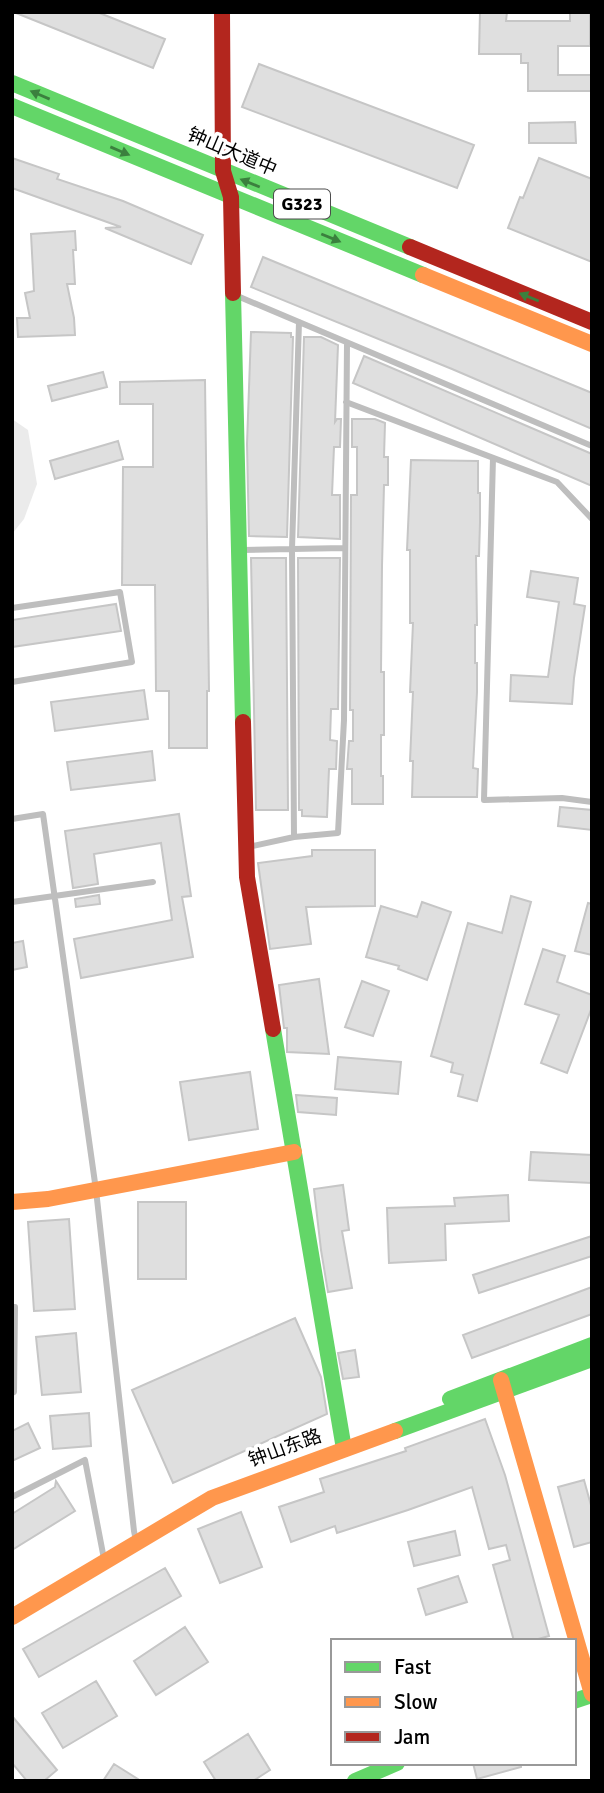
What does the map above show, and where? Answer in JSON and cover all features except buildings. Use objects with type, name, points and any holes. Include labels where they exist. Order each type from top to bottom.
[{"type":"main road","points":[[222,12],[223,171],[231,197],[247,877],[343,1444]]},
{"type":"main road","name":"钟山大道中","points":[[12,83],[592,322]]},
{"type":"main road","name":"G323","points":[[12,106],[592,344]]},
{"type":"main road","points":[[12,1202],[48,1199],[294,1152]]},
{"type":"main road","name":"钟山东路","points":[[12,1604],[103,1555],[206,1491],[502,1385],[592,1345]]},
{"type":"main road","name":"钟山东路","points":[[502,1385],[592,1359]]},
{"type":"main road","points":[[502,1385],[576,1639]]},
{"type":"main road","name":"钟山东路","points":[[12,1617],[103,1555]]},
{"type":"main road","points":[[576,1640],[592,1695]]},
{"type":"main road","points":[[355,1781],[392,1765]]},
{"type":"lane","points":[[233,295],[592,446]]},
{"type":"lane","points":[[294,837],[292,549],[299,322]]},
{"type":"lane","points":[[246,847],[294,837],[338,832],[344,720],[347,343]]},
{"type":"lane","points":[[346,402],[557,482],[592,519]]},
{"type":"lane","points":[[493,458],[484,800],[562,798],[592,802]]},
{"type":"lane","points":[[240,550],[344,548]]},
{"type":"lane","points":[[12,608],[120,592],[132,662],[12,682]]},
{"type":"lane","points":[[12,819],[43,814],[96,1190],[135,1536]]},
{"type":"lane","points":[[12,902],[153,882]]},
{"type":"lane","points":[[12,1307],[15,1307],[12,1393]]},
{"type":"lane","points":[[12,1497],[85,1460],[103,1555]]},
{"type":"shaded area","points":[[12,419],[28,430],[37,484],[24,519],[12,534]]},
{"type":"traffic: fast","points":[[12,83],[410,247]]},
{"type":"traffic: fast","points":[[12,106],[423,275]]},
{"type":"traffic: fast","points":[[233,293],[243,722]]},
{"type":"traffic: fast","points":[[273,1029],[344,1449]]},
{"type":"traffic: fast","points":[[450,1399],[592,1345]]},
{"type":"traffic: fast","points":[[395,1431],[592,1359]]},
{"type":"traffic: fast","points":[[576,1700],[592,1695]]},
{"type":"traffic: fast","points":[[355,1781],[392,1765]]},
{"type":"traffic: slow","points":[[423,275],[592,344]]},
{"type":"traffic: slow","points":[[12,1202],[48,1199],[294,1152]]},
{"type":"traffic: slow","points":[[501,1380],[592,1694]]},
{"type":"traffic: slow","points":[[12,1617],[212,1498],[395,1431]]},
{"type":"traffic: jam","points":[[222,12],[223,171],[231,197],[233,293]]},
{"type":"traffic: jam","points":[[410,247],[592,322]]},
{"type":"traffic: jam","points":[[243,722],[247,877],[273,1029]]}]
